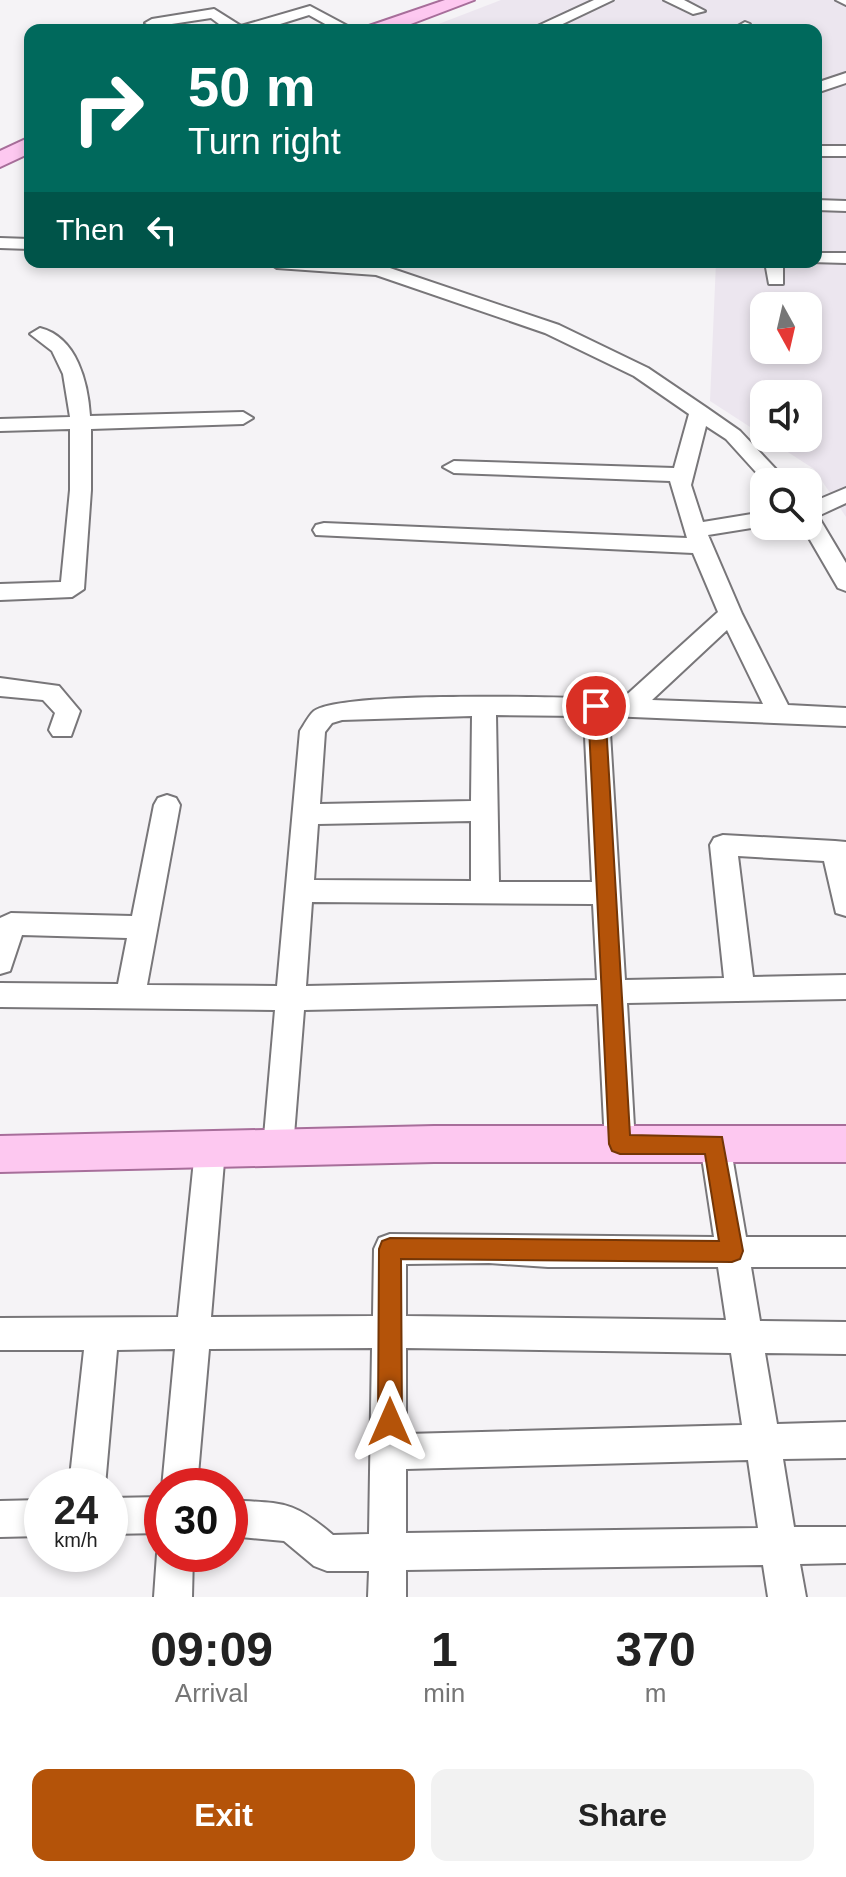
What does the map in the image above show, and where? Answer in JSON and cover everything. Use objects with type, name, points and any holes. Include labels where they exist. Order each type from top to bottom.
[{"type":"main road","points":[[394,24],[464,0]]},
{"type":"main road","points":[[0,160],[24,147]]},
{"type":"main road","points":[[0,1154],[278,1148],[846,1144]]},
{"type":"street","points":[[551,24],[606,0]]},
{"type":"street","points":[[671,0],[698,11]]},
{"type":"street","points":[[266,24],[314,10],[337,24]]},
{"type":"street","points":[[152,23],[214,13],[228,24]]},
{"type":"street","points":[[822,86],[846,78]]},
{"type":"street","points":[[822,97],[846,99]]},
{"type":"street","points":[[822,151],[846,151]]},
{"type":"street","points":[[822,205],[846,206]]},
{"type":"street","points":[[0,243],[24,244]]},
{"type":"street","points":[[822,258],[846,258]]},
{"type":"street","points":[[369,268],[441,289],[552,329],[641,372],[733,435],[764,468]]},
{"type":"street","points":[[0,592],[72,589],[82,421],[70,361],[59,343],[40,334]]},
{"type":"street","points":[[700,412],[680,485],[730,614],[780,713]]},
{"type":"street","points":[[0,425],[243,418]]},
{"type":"street","points":[[454,467],[683,475]]},
{"type":"street","points":[[822,507],[846,495]]},
{"type":"street","points":[[324,530],[698,538],[750,523]]},
{"type":"street","points":[[822,539],[846,583]]},
{"type":"street","points":[[630,706],[730,614]]},
{"type":"street","points":[[0,687],[50,692],[68,711],[62,730]]},
{"type":"street","points":[[278,1148],[313,731],[323,717],[340,711],[484,705],[630,706],[846,717]]},
{"type":"street","points":[[484,705],[485,892]]},
{"type":"street","points":[[596,706],[620,1144]]},
{"type":"street","points":[[130,996],[167,805]]},
{"type":"street","points":[[308,814],[485,811]]},
{"type":"street","points":[[740,989],[723,845],[840,852],[846,905]]},
{"type":"street","points":[[301,891],[606,893]]},
{"type":"street","points":[[0,963],[11,924],[144,927]]},
{"type":"street","points":[[0,995],[292,998],[846,987]]},
{"type":"street","points":[[715,1144],[787,1597]]},
{"type":"street","points":[[181,1468],[210,1150]]},
{"type":"street","points":[[387,1597],[390,1249],[846,1252]]},
{"type":"street","points":[[0,1334],[193,1331],[846,1338]]},
{"type":"street","points":[[89,1468],[102,1334]]},
{"type":"street","points":[[390,1452],[846,1440]]},
{"type":"street","points":[[0,1519],[24,1518]]},
{"type":"street","points":[[248,1519],[291,1523],[327,1553],[846,1545]]},
{"type":"street","points":[[173,1597],[174,1572]]},
{"type":"shaded area","points":[[501,0],[846,0],[846,517],[822,481],[822,468],[812,468],[788,452],[822,452],[822,380],[750,380],[750,427],[710,401],[716,268],[822,268],[822,24],[439,24]]},
{"type":"route","points":[[390,1422],[390,1249],[732,1251],[715,1144],[620,1144],[596,706]]}]
